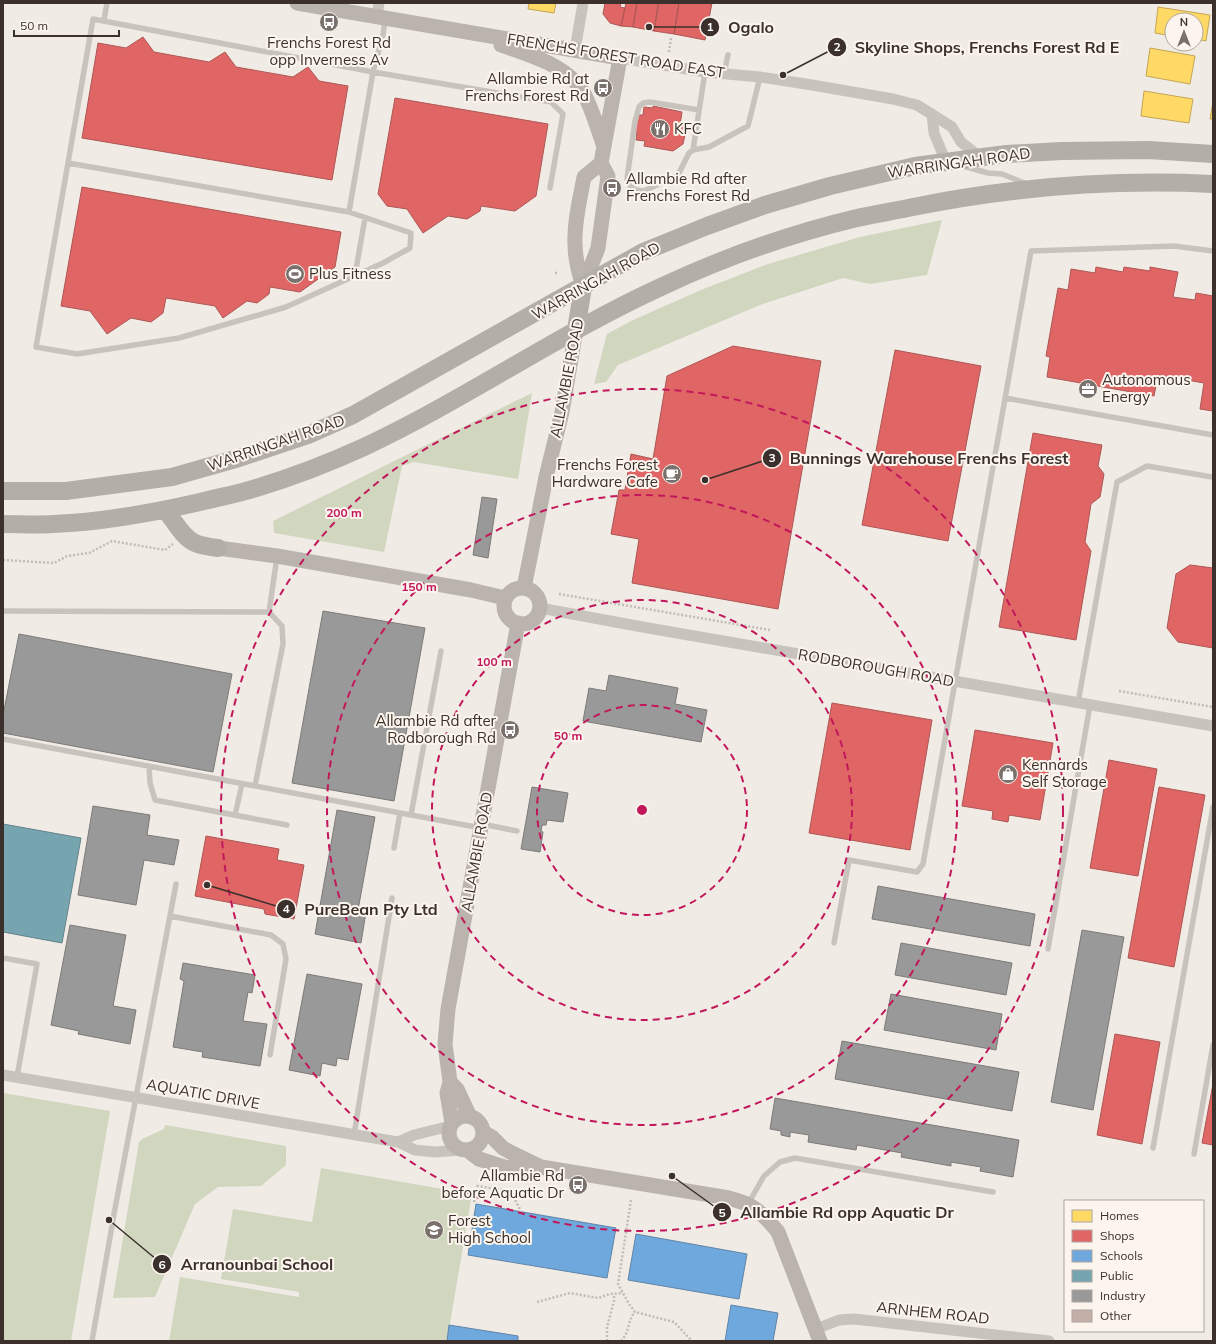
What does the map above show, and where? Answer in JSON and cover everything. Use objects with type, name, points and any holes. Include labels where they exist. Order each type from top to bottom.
[{"type":"highway","name":"WARRINGAH ROAD","points":[[3,491],[66,491],[172,477],[239,458],[301,437],[353,415],[643,252],[707,226],[765,205],[830,186],[916,166],[1006,154],[1062,151],[1148,150],[1213,154]]},
{"type":"highway","points":[[3,524],[55,524],[113,519],[165,510],[256,488],[322,465],[364,447],[437,410],[576,330],[666,284],[732,256],[802,233],[857,218],[992,193],[1106,183],[1147,182],[1213,184]]},
{"type":"highway","name":"ALLAMBIE ROAD","points":[[576,330],[583,287]]},
{"type":"highway","points":[[165,510],[187,538],[200,545],[218,548]]},
{"type":"main road","name":"FRENCHS FOREST ROAD EAST","points":[[297,3],[380,13],[465,32],[620,58]]},
{"type":"main road","points":[[465,32],[543,61],[571,77],[582,91],[589,104],[604,145]]},
{"type":"main road","name":"ALLAMBIE ROAD","points":[[583,287],[598,248],[608,176],[601,163],[620,58]]},
{"type":"main road","name":"ALLAMBIE ROAD","points":[[583,287],[577,264],[575,244],[578,208],[584,176],[601,163]]},
{"type":"main road","name":"ALLAMBIE ROAD","points":[[524,588],[546,477],[562,412],[576,330]]},
{"type":"main road","points":[[218,548],[277,556],[471,590],[505,598]]},
{"type":"main road","points":[[524,588],[535,592],[540,602],[538,614],[530,622],[518,624],[513,622],[506,614],[504,604],[505,598],[513,590],[524,588]]},
{"type":"main road","name":"ALLAMBIE ROAD","points":[[451,1125],[447,1093],[450,1082],[445,1044],[448,1009],[518,624]]},
{"type":"main road","name":"ALLAMBIE ROAD","points":[[450,1082],[457,1089],[470,1117]]},
{"type":"main road","points":[[464,1150],[472,1149],[480,1142],[483,1132],[479,1122],[470,1117],[460,1117],[451,1125],[449,1134],[450,1139],[457,1148],[464,1150],[479,1159],[504,1167],[522,1170],[541,1166]]},
{"type":"main road","points":[[483,1132],[492,1137],[503,1148],[541,1166],[729,1198],[748,1204],[771,1223],[778,1232],[818,1335]]},
{"type":"street","points":[[575,50],[583,3]]},
{"type":"street","name":"FRENCHS FOREST ROAD EAST","points":[[620,58],[705,72],[760,77],[893,99],[917,105],[952,127],[961,142],[980,157]]},
{"type":"street","points":[[932,114],[934,133],[946,162]]},
{"type":"street","name":"RODBOROUGH ROAD","points":[[540,608],[1213,726]]},
{"type":"street","name":"AQUATIC DRIVE","points":[[3,1075],[398,1142],[416,1150],[435,1152],[464,1150]]},
{"type":"street","points":[[398,1142],[414,1135],[451,1125]]},
{"type":"street","name":"ARNHEM ROAD","points":[[818,1335],[839,1320],[854,1319],[1049,1341]]},
{"type":"lane","points":[[104,20],[107,3]]},
{"type":"lane","points":[[349,212],[373,72],[383,35],[380,13]]},
{"type":"lane","points":[[68,163],[349,212],[411,233],[410,248],[286,307],[179,338],[77,354],[36,347],[93,19],[373,72],[552,102],[563,114],[550,188]]},
{"type":"lane","points":[[724,74],[728,55]]},
{"type":"lane","points":[[699,110],[650,102],[643,103],[639,107],[635,120],[627,170],[627,179],[630,186],[636,190],[644,190],[678,175],[691,151],[699,110],[705,72]]},
{"type":"lane","points":[[691,151],[710,147],[748,126],[760,77]]},
{"type":"lane","points":[[946,162],[988,173],[1002,174],[1037,188]]},
{"type":"lane","points":[[356,275],[365,218]]},
{"type":"lane","points":[[834,943],[849,860],[917,872],[923,864],[1031,251],[1174,246],[1213,250]]},
{"type":"lane","points":[[1005,398],[1213,435]]},
{"type":"lane","points":[[1078,703],[1117,482],[1146,466],[1212,477]]},
{"type":"lane","points":[[269,612],[277,556]]},
{"type":"lane","points":[[3,611],[269,612],[282,626],[283,644],[256,786]]},
{"type":"lane","points":[[411,815],[441,651]]},
{"type":"lane","points":[[1048,949],[1090,705]]},
{"type":"lane","points":[[3,740],[411,815],[517,831]]},
{"type":"lane","points":[[149,766],[150,783],[155,800],[287,825]]},
{"type":"lane","points":[[235,815],[242,784]]},
{"type":"lane","points":[[1153,1148],[1213,807]]},
{"type":"lane","points":[[394,848],[400,813]]},
{"type":"lane","points":[[92,1341],[114,1214],[176,884]]},
{"type":"lane","points":[[354,1135],[392,898]]},
{"type":"lane","points":[[170,916],[271,935],[283,944],[286,959],[270,1055]]},
{"type":"lane","points":[[3,958],[37,964],[17,1077]]},
{"type":"lane","points":[[1194,1154],[1213,1045]]},
{"type":"lane","points":[[748,1204],[764,1176],[780,1162],[795,1158],[993,1192]]},
{"type":"path","points":[[669,52],[671,38]]},
{"type":"path","points":[[3,560],[54,563],[67,556],[88,553],[112,541],[165,550],[174,543]]},
{"type":"path","points":[[559,594],[770,630]]},
{"type":"path","points":[[1119,691],[1213,707]]},
{"type":"path","points":[[474,1202],[477,1186],[510,1191],[520,1209],[520,1212]]},
{"type":"path","points":[[631,1200],[618,1284],[635,1312],[674,1322],[692,1341]]},
{"type":"path","points":[[537,1302],[570,1293],[598,1298],[610,1294],[623,1293]]},
{"type":"path","points":[[607,1341],[607,1328],[613,1307],[614,1294]]},
{"type":"path","points":[[621,1341],[627,1335],[631,1317],[635,1312]]},
{"type":"green space","points":[[942,220],[927,275],[870,284],[843,278],[760,305],[618,365],[606,382],[594,384],[607,334],[631,321],[701,290],[768,264],[860,237]]},
{"type":"green space","points":[[532,393],[518,479],[414,462],[402,466],[384,552],[274,533],[273,521]]},
{"type":"green space","points":[[3,1093],[110,1111],[71,1341],[3,1341]]},
{"type":"green space","points":[[165,1125],[286,1146],[286,1165],[261,1186],[218,1187],[195,1204],[155,1297],[113,1298],[139,1142],[142,1139],[164,1129]]},
{"type":"green space","points":[[321,1168],[472,1194],[447,1341],[169,1341],[180,1277],[299,1297],[299,1292],[221,1279],[233,1209],[312,1222]]},
{"type":"building: Homes","points":[[529,3],[556,3],[554,13],[528,9]]},
{"type":"building: Homes","points":[[1158,7],[1190,12],[1164,12],[1164,35],[1155,33]]},
{"type":"building: Homes","points":[[1204,14],[1210,15],[1206,41],[1204,41]]},
{"type":"building: Homes","points":[[1150,48],[1164,50],[1164,52],[1195,56],[1190,84],[1146,76]]},
{"type":"building: Homes","points":[[1144,91],[1193,99],[1189,123],[1141,116]]},
{"type":"building: Homes","points":[[1213,101],[1213,119],[1210,119]]},
{"type":"building: Shops","points":[[605,3],[621,3],[620,7],[625,8],[621,26],[610,23],[603,14]]},
{"type":"building: Shops","points":[[626,3],[637,3],[633,27],[621,26]]},
{"type":"building: Shops","points":[[637,3],[658,3],[654,31],[633,27]]},
{"type":"building: Shops","points":[[659,3],[679,3],[674,34],[654,31]]},
{"type":"building: Shops","points":[[679,3],[712,3],[705,40],[674,34]]},
{"type":"building: Shops","points":[[143,37],[154,52],[209,62],[225,52],[236,67],[293,77],[308,67],[319,81],[348,86],[332,180],[82,138],[98,43],[126,48]]},
{"type":"building: Shops","points":[[395,98],[548,124],[536,196],[515,211],[481,206],[480,211],[467,219],[448,216],[423,233],[407,209],[387,206],[378,194]]},
{"type":"building: Shops","name":"KFC","points":[[653,106],[682,112],[680,125],[687,126],[683,144],[673,151],[644,146],[645,141],[636,140],[637,132],[634,132],[636,117],[643,115],[644,107],[653,108]]},
{"type":"building: Shops","points":[[82,187],[341,232],[335,267],[300,292],[270,287],[269,294],[257,303],[247,301],[223,318],[215,306],[166,298],[163,313],[151,322],[131,318],[107,334],[90,311],[61,306]]},
{"type":"building: Shops","points":[[1096,267],[1123,272],[1124,267],[1150,271],[1150,267],[1178,272],[1173,297],[1195,300],[1196,293],[1213,296],[1213,411],[1200,409],[1204,383],[1158,375],[1154,396],[1047,377],[1050,357],[1046,356],[1058,288],[1068,290],[1071,269],[1095,273]]},
{"type":"building: Shops","points":[[733,346],[821,361],[778,609],[632,583],[639,539],[611,534],[619,490],[625,490],[631,454],[653,459],[667,376]]},
{"type":"building: Shops","points":[[895,350],[981,366],[948,541],[862,525]]},
{"type":"building: Shops","points":[[1033,433],[1102,445],[1098,466],[1104,474],[1100,497],[1091,504],[1085,542],[1091,551],[1076,640],[999,627]]},
{"type":"building: Shops","points":[[1190,565],[1213,568],[1213,648],[1178,642],[1167,628],[1176,574]]},
{"type":"building: Shops","points":[[832,703],[932,720],[910,850],[809,833]]},
{"type":"building: Shops","name":"Kennards Self Storage","points":[[975,730],[1053,743],[1040,820],[1009,815],[1008,822],[992,819],[993,811],[962,806]]},
{"type":"building: Shops","points":[[1109,760],[1157,769],[1138,876],[1090,868]]},
{"type":"building: Shops","points":[[1159,787],[1205,795],[1174,967],[1128,958]]},
{"type":"building: Shops","points":[[206,836],[279,849],[277,860],[304,865],[294,919],[265,914],[264,909],[195,896]]},
{"type":"building: Shops","points":[[1115,1034],[1160,1042],[1142,1144],[1097,1135]]},
{"type":"building: Shops","points":[[1213,1084],[1213,1145],[1202,1143]]},
{"type":"building: Schools","points":[[476,1204],[616,1228],[607,1278],[468,1255]]},
{"type":"building: Schools","points":[[636,1234],[747,1254],[739,1299],[628,1280]]},
{"type":"building: Schools","points":[[731,1305],[778,1313],[773,1341],[725,1341]]},
{"type":"building: Schools","points":[[449,1325],[518,1336],[518,1341],[447,1341]]},
{"type":"building: Public","points":[[3,824],[81,838],[62,943],[3,932]]},
{"type":"building: Industry","points":[[482,497],[497,499],[488,558],[473,555]]},
{"type":"building: Industry","points":[[323,611],[425,628],[394,801],[292,783]]},
{"type":"building: Industry","points":[[19,634],[232,674],[213,772],[3,733],[3,715]]},
{"type":"building: Industry","points":[[609,675],[678,688],[675,704],[707,710],[701,742],[583,721],[589,688],[606,691]]},
{"type":"building: Industry","points":[[532,787],[568,793],[563,822],[547,820],[546,825],[542,825],[541,831],[543,832],[540,852],[521,849]]},
{"type":"building: Industry","points":[[93,806],[150,815],[147,835],[179,840],[174,865],[144,860],[136,905],[78,895]]},
{"type":"building: Industry","points":[[337,810],[375,817],[358,910],[366,912],[361,943],[315,934]]},
{"type":"building: Industry","points":[[878,886],[1035,914],[1030,946],[872,919]]},
{"type":"building: Industry","points":[[70,925],[126,935],[113,1006],[136,1010],[130,1044],[78,1034],[79,1031],[51,1025]]},
{"type":"building: Industry","points":[[1082,930],[1124,937],[1093,1110],[1051,1102]]},
{"type":"building: Industry","points":[[901,943],[1012,963],[1006,995],[895,975]]},
{"type":"building: Industry","points":[[183,963],[255,975],[252,993],[248,992],[243,1021],[267,1024],[260,1066],[202,1057],[203,1052],[173,1047],[184,981],[180,979]]},
{"type":"building: Industry","points":[[307,974],[362,984],[348,1060],[337,1058],[336,1066],[322,1063],[320,1076],[289,1070]]},
{"type":"building: Industry","points":[[891,994],[1002,1014],[996,1050],[884,1030]]},
{"type":"building: Industry","points":[[842,1041],[1019,1072],[1012,1111],[835,1079]]},
{"type":"building: Industry","points":[[775,1098],[1019,1140],[1013,1177],[980,1171],[981,1167],[951,1162],[951,1166],[901,1157],[902,1153],[857,1145],[856,1150],[808,1142],[809,1135],[790,1132],[790,1137],[781,1135],[781,1131],[770,1129]]},
{"type":"building: Other","points":[[617,183],[620,183],[620,192],[616,191]]},
{"type":"place","name":"Frenchs Forest Rd opp Inverness Av","points":[[329,22]]},
{"type":"place","name":"Ogalo","points":[[649,27]]},
{"type":"place","name":"Skyline Shops, Frenchs Forest Rd E","points":[[783,75]]},
{"type":"place","name":"Allambie Rd at Frenchs Forest Rd","points":[[603,88]]},
{"type":"place","name":"KFC","points":[[660,129]]},
{"type":"place","name":"Allambie Rd after Frenchs Forest Rd","points":[[612,188]]},
{"type":"place","name":"Plus Fitness","points":[[295,274]]},
{"type":"place","name":"Autonomous Energy","points":[[1088,389]]},
{"type":"place","name":"Frenchs Forest Hardware Cafe","points":[[672,474]]},
{"type":"place","name":"Bunnings Warehouse Frenchs Forest","points":[[705,480]]},
{"type":"place","name":"Allambie Rd after Rodborough Rd","points":[[510,730]]},
{"type":"place","name":"Kennards Self Storage","points":[[1008,774]]},
{"type":"place","name":"PureBean Pty Ltd","points":[[207,885]]},
{"type":"place","name":"Allambie Rd opp Aquatic Dr","points":[[672,1176]]},
{"type":"place","name":"Allambie Rd before Aquatic Dr","points":[[578,1185]]},
{"type":"place","name":"Arranounbai School","points":[[109,1220]]},
{"type":"place","name":"Forest High School","points":[[434,1230]]}]
